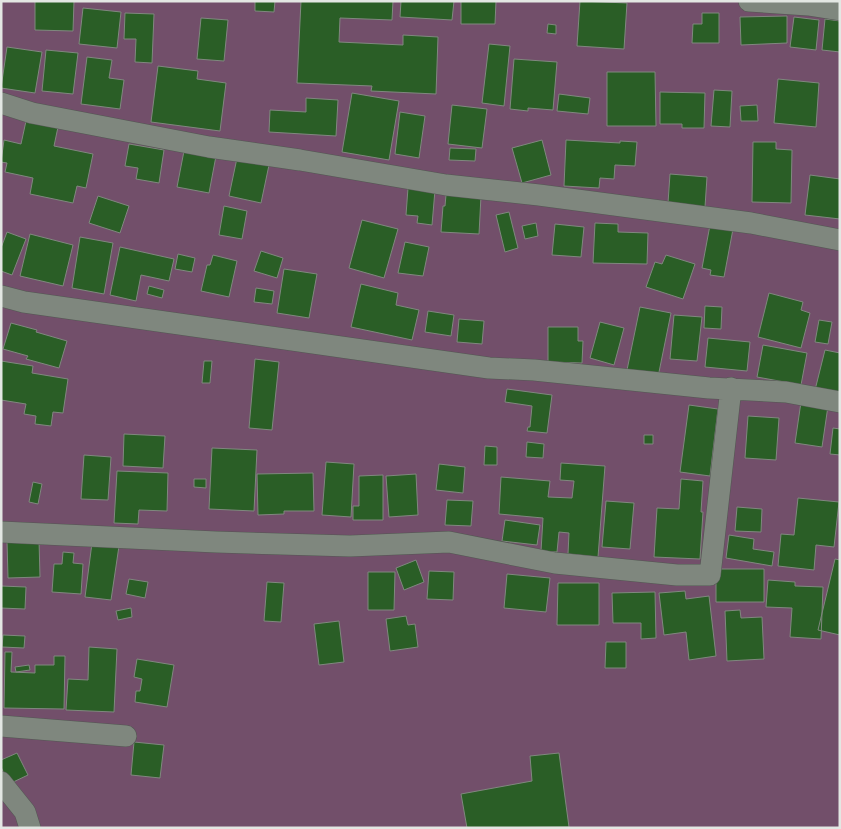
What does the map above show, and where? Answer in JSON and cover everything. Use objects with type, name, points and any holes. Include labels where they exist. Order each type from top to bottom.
[{"type":"street","points":[[750,1],[808,5],[840,10]]},
{"type":"street","points":[[1,103],[32,113],[209,147],[300,160],[446,185],[538,195],[751,224],[840,240]]},
{"type":"street","points":[[1,296],[24,302],[489,368],[534,370],[709,388],[786,392],[840,402]]},
{"type":"street","points":[[1,532],[207,542],[350,546],[449,542],[555,562],[677,575],[710,575],[731,388]]},
{"type":"street","points":[[1,726],[126,736]]},
{"type":"street","points":[[1,782],[26,812],[30,828]]},
{"type":"shaded area","points":[[1,1],[840,1],[840,828],[1,828]]},
{"type":"building","points":[[35,1],[74,1],[73,31],[35,30]]},
{"type":"building","points":[[255,1],[275,1],[274,12],[255,11]]},
{"type":"building","points":[[301,1],[393,1],[392,20],[340,18],[339,42],[403,45],[403,35],[438,37],[436,94],[371,91],[372,86],[297,83]]},
{"type":"building","points":[[401,1],[454,1],[452,20],[400,17]]},
{"type":"building","points":[[461,1],[496,1],[495,24],[461,24]]},
{"type":"building","points":[[580,1],[627,3],[624,49],[577,46]]},
{"type":"building","points":[[83,8],[121,12],[117,48],[79,44]]},
{"type":"building","points":[[125,13],[154,14],[152,63],[135,62],[136,39],[124,39]]},
{"type":"building","points":[[702,13],[719,13],[719,43],[692,43],[693,24],[702,24]]},
{"type":"building","points":[[787,16],[787,43],[741,45],[740,17]]},
{"type":"building","points":[[794,17],[819,20],[816,50],[790,47]]},
{"type":"building","points":[[201,18],[228,20],[224,61],[197,59]]},
{"type":"building","points":[[825,19],[840,21],[840,52],[822,50]]},
{"type":"building","points":[[548,24],[556,25],[556,34],[547,33]]},
{"type":"building","points":[[489,44],[510,46],[504,106],[482,103]]},
{"type":"building","points":[[7,47],[42,52],[35,93],[1,88]]},
{"type":"building","points":[[46,50],[78,53],[73,94],[42,91]]},
{"type":"building","points":[[87,57],[112,60],[109,78],[124,80],[120,109],[81,104]]},
{"type":"building","points":[[514,59],[557,62],[553,110],[528,108],[528,111],[510,109]]},
{"type":"building","points":[[158,66],[198,71],[197,79],[226,83],[220,131],[151,122]]},
{"type":"building","points":[[607,72],[655,72],[656,126],[607,126]]},
{"type":"building","points":[[778,79],[819,83],[816,127],[774,123]]},
{"type":"building","points":[[714,90],[732,91],[730,127],[711,126]]},
{"type":"building","points":[[660,92],[705,93],[704,128],[682,128],[682,124],[660,124]]},
{"type":"building","points":[[352,93],[399,101],[389,160],[342,152]]},
{"type":"building","points":[[559,94],[590,98],[588,114],[557,111]]},
{"type":"building","points":[[306,98],[338,100],[336,136],[269,132],[270,110],[306,112]]},
{"type":"building","points":[[452,105],[487,109],[482,148],[448,144]]},
{"type":"building","points":[[757,105],[758,121],[741,121],[740,106]]},
{"type":"building","points":[[400,112],[425,116],[419,158],[395,154]]},
{"type":"building","points":[[26,121],[58,127],[54,146],[93,154],[86,188],[77,186],[73,203],[30,194],[33,178],[5,172],[7,163],[1,162],[4,140],[21,144]]},
{"type":"building","points":[[542,140],[551,175],[522,183],[512,148]]},
{"type":"building","points":[[566,140],[637,142],[635,166],[615,165],[614,179],[600,178],[599,188],[564,186]]},
{"type":"building","points":[[753,142],[776,142],[776,149],[792,150],[791,203],[752,202]]},
{"type":"building","points":[[129,144],[164,150],[159,183],[136,179],[138,168],[125,166]]},
{"type":"building","points":[[450,148],[476,149],[475,161],[449,160]]},
{"type":"building","points":[[184,151],[216,156],[209,193],[177,187]]},
{"type":"building","points":[[237,158],[269,165],[261,203],[229,196]]},
{"type":"building","points":[[670,174],[707,177],[705,207],[668,203]]},
{"type":"building","points":[[810,175],[840,179],[840,219],[805,215]]},
{"type":"building","points":[[408,188],[435,190],[432,225],[417,223],[418,216],[406,215]]},
{"type":"building","points":[[446,195],[481,196],[479,234],[441,232]]},
{"type":"building","points":[[98,196],[129,206],[120,233],[89,223]]},
{"type":"building","points":[[224,206],[247,211],[242,239],[219,235]]},
{"type":"building","points":[[509,212],[518,248],[505,252],[496,215]]},
{"type":"building","points":[[362,220],[398,229],[384,278],[349,268]]},
{"type":"building","points":[[536,223],[538,236],[525,239],[522,226]]},
{"type":"building","points":[[595,223],[618,224],[618,232],[648,233],[647,264],[593,263]]},
{"type":"building","points":[[555,224],[584,227],[581,257],[552,255]]},
{"type":"building","points":[[710,225],[733,229],[724,277],[710,275],[711,270],[702,268]]},
{"type":"building","points":[[7,232],[26,239],[12,275],[1,271],[1,248]]},
{"type":"building","points":[[30,234],[73,245],[63,286],[20,276]]},
{"type":"building","points":[[80,237],[113,243],[104,294],[72,288]]},
{"type":"building","points":[[405,242],[429,247],[423,276],[398,273]]},
{"type":"building","points":[[120,247],[174,259],[169,281],[141,275],[136,301],[110,295]]},
{"type":"building","points":[[261,251],[283,258],[277,278],[254,271]]},
{"type":"building","points":[[178,254],[195,258],[192,272],[175,269]]},
{"type":"building","points":[[213,255],[237,261],[229,297],[201,291],[207,265],[210,265]]},
{"type":"building","points":[[666,255],[695,264],[683,299],[646,287],[655,262],[662,264]]},
{"type":"building","points":[[284,269],[317,274],[309,318],[277,313]]},
{"type":"building","points":[[361,284],[398,293],[396,305],[419,310],[412,340],[351,327]]},
{"type":"building","points":[[149,286],[164,290],[162,298],[147,294]]},
{"type":"building","points":[[256,288],[274,291],[272,304],[254,302]]},
{"type":"building","points":[[769,293],[803,302],[801,310],[810,313],[801,348],[758,337]]},
{"type":"building","points":[[705,306],[722,307],[721,329],[704,328]]},
{"type":"building","points":[[640,307],[671,313],[658,377],[627,370]]},
{"type":"building","points":[[428,311],[454,315],[451,336],[425,332]]},
{"type":"building","points":[[674,315],[702,317],[697,361],[670,359]]},
{"type":"building","points":[[459,319],[484,321],[482,344],[457,342]]},
{"type":"building","points":[[819,320],[832,322],[828,344],[815,342]]},
{"type":"building","points":[[600,322],[624,328],[614,365],[590,358]]},
{"type":"building","points":[[11,323],[67,341],[59,368],[26,359],[28,356],[3,349]]},
{"type":"building","points":[[548,327],[578,327],[578,341],[583,341],[582,363],[548,362]]},
{"type":"building","points":[[708,338],[750,342],[747,371],[705,367]]},
{"type":"building","points":[[763,345],[807,353],[801,385],[757,377]]},
{"type":"building","points":[[825,350],[840,353],[840,395],[815,390]]},
{"type":"building","points":[[255,359],[279,362],[272,430],[249,428]]},
{"type":"building","points":[[1,361],[33,366],[32,373],[68,379],[63,413],[53,412],[51,426],[35,424],[36,416],[24,414],[26,404],[1,400]]},
{"type":"building","points":[[204,361],[212,361],[210,383],[202,383]]},
{"type":"building","points":[[507,389],[552,395],[547,433],[527,431],[528,427],[530,427],[532,406],[505,402]]},
{"type":"building","points":[[801,402],[828,406],[822,447],[795,443]]},
{"type":"building","points":[[689,405],[718,409],[710,476],[680,472]]},
{"type":"building","points":[[748,416],[779,418],[776,460],[745,458]]},
{"type":"building","points":[[833,428],[840,429],[840,455],[830,454]]},
{"type":"building","points":[[124,434],[165,436],[163,468],[123,466]]},
{"type":"building","points":[[644,435],[653,435],[653,444],[644,444]]},
{"type":"building","points":[[527,442],[544,444],[543,458],[526,457]]},
{"type":"building","points":[[485,446],[497,447],[497,465],[484,465]]},
{"type":"building","points":[[212,448],[257,450],[254,511],[209,509]]},
{"type":"building","points":[[84,455],[111,457],[108,500],[81,499]]},
{"type":"building","points":[[326,462],[354,464],[351,517],[322,515]]},
{"type":"building","points":[[561,463],[605,466],[598,557],[568,554],[569,533],[559,532],[557,552],[541,551],[543,518],[499,514],[501,477],[550,481],[548,497],[572,498],[574,481],[560,480]]},
{"type":"building","points":[[439,464],[465,467],[463,493],[436,490]]},
{"type":"building","points":[[117,471],[168,473],[167,511],[139,510],[138,524],[114,523]]},
{"type":"building","points":[[313,473],[314,511],[284,511],[284,514],[258,515],[257,474]]},
{"type":"building","points":[[416,474],[418,515],[389,517],[386,476]]},
{"type":"building","points":[[383,475],[383,520],[353,520],[353,506],[359,506],[359,476]]},
{"type":"building","points":[[194,479],[206,479],[206,488],[194,487]]},
{"type":"building","points":[[681,479],[703,481],[700,559],[654,557],[657,508],[679,509]]},
{"type":"building","points":[[33,482],[42,484],[38,504],[29,502]]},
{"type":"building","points":[[798,498],[839,502],[834,547],[816,545],[814,570],[778,566],[781,534],[794,535]]},
{"type":"building","points":[[447,500],[473,501],[471,526],[445,525]]},
{"type":"building","points":[[606,501],[634,503],[630,549],[602,547]]},
{"type":"building","points":[[737,507],[762,509],[761,532],[735,531]]},
{"type":"building","points":[[505,520],[540,525],[537,545],[502,541]]},
{"type":"building","points":[[729,535],[754,539],[753,549],[774,552],[772,566],[726,558]]},
{"type":"building","points":[[39,540],[40,577],[8,578],[7,541]]},
{"type":"building","points":[[92,543],[119,546],[111,600],[85,597]]},
{"type":"building","points":[[63,552],[74,553],[73,563],[83,564],[81,594],[52,592],[54,564],[62,564]]},
{"type":"building","points":[[835,559],[840,560],[840,635],[818,630]]},
{"type":"building","points":[[416,560],[424,582],[404,590],[396,568]]},
{"type":"building","points":[[716,569],[764,569],[764,602],[716,602]]},
{"type":"building","points":[[429,571],[454,572],[453,600],[427,599]]},
{"type":"building","points":[[368,572],[395,572],[394,610],[368,610]]},
{"type":"building","points":[[507,574],[550,578],[546,612],[504,608]]},
{"type":"building","points":[[129,579],[148,582],[145,598],[126,594]]},
{"type":"building","points":[[768,580],[795,582],[795,586],[823,587],[821,639],[790,637],[792,608],[766,607]]},
{"type":"building","points":[[267,582],[284,583],[281,622],[264,621]]},
{"type":"building","points":[[558,583],[599,583],[599,625],[557,625]]},
{"type":"building","points":[[1,586],[26,587],[25,609],[1,608]]},
{"type":"building","points":[[685,591],[686,599],[709,596],[716,656],[689,660],[686,632],[664,635],[659,593]]},
{"type":"building","points":[[655,592],[656,638],[641,639],[641,623],[613,623],[612,593]]},
{"type":"building","points":[[131,608],[132,617],[118,620],[116,611]]},
{"type":"building","points":[[740,610],[741,618],[762,617],[764,659],[727,661],[725,611]]},
{"type":"building","points":[[406,616],[408,625],[415,624],[418,647],[390,651],[386,619]]},
{"type":"building","points":[[339,621],[344,662],[319,665],[314,624]]},
{"type":"building","points":[[3,635],[25,636],[24,648],[2,647]]},
{"type":"building","points":[[606,642],[626,642],[626,668],[605,668]]},
{"type":"building","points":[[89,647],[117,649],[114,712],[66,710],[68,679],[88,680]]},
{"type":"building","points":[[5,652],[12,652],[11,672],[35,673],[35,665],[54,665],[54,656],[65,656],[64,709],[4,708]]},
{"type":"building","points":[[137,659],[174,665],[167,707],[135,702],[136,691],[140,691],[142,679],[134,677]]},
{"type":"building","points":[[29,665],[30,670],[16,672],[15,667]]},
{"type":"building","points":[[134,742],[164,745],[160,778],[131,775]]},
{"type":"building","points":[[17,753],[28,775],[9,784],[1,767],[1,760]]},
{"type":"building","points":[[559,753],[569,827],[467,828],[461,794],[532,781],[530,756]]}]
